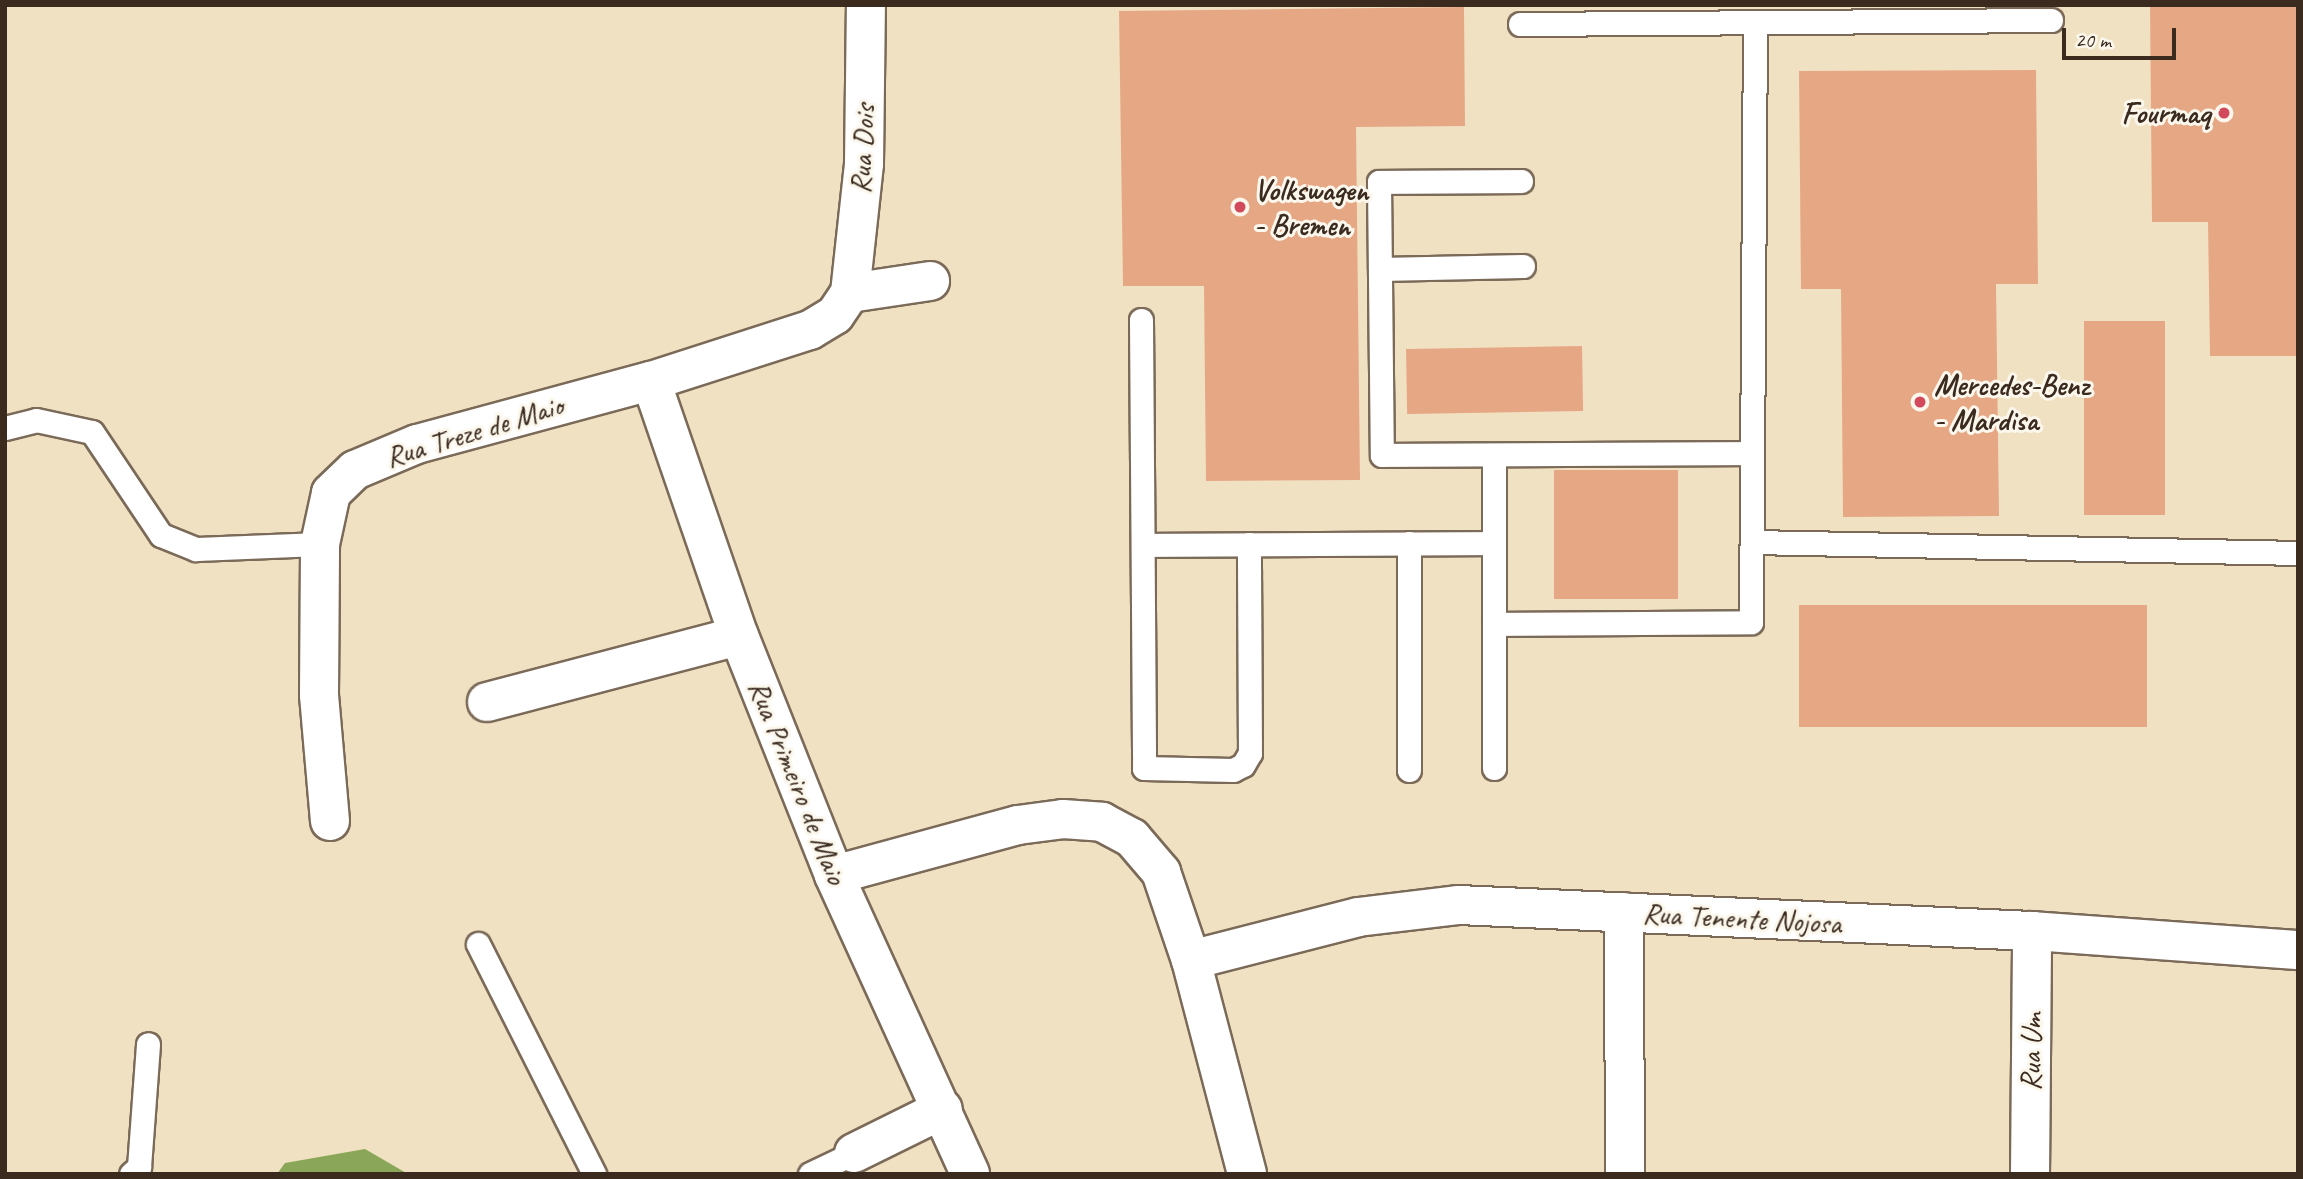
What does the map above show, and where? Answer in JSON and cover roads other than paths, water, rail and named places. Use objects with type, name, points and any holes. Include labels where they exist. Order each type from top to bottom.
[{"type":"street","name":"Rua Dois","points":[[850,293],[864,164],[866,5]]},
{"type":"street","points":[[850,293],[930,281]]},
{"type":"street","name":"Rua Treze de Maio","points":[[330,821],[320,695],[320,544],[331,493],[355,470],[417,444],[651,381],[810,330],[835,315],[850,293]]},
{"type":"street","name":"Rua Primeiro de Maio","points":[[651,381],[739,636],[834,874],[943,1109],[970,1174]]},
{"type":"street","points":[[486,702],[739,636]]},
{"type":"street","points":[[834,874],[1018,825],[1062,820],[1102,822],[1132,838],[1161,872],[1191,960],[1247,1174]]},
{"type":"street","name":"Rua Tenente Nojosa","points":[[1191,960],[1358,917],[1458,905],[2032,931],[2298,950]]},
{"type":"street","points":[[1625,912],[1625,1174]]},
{"type":"street","name":"Rua Um","points":[[2030,1174],[2032,931]]},
{"type":"street","points":[[854,1153],[943,1109]]},
{"type":"lane","points":[[1520,24],[2051,20]]},
{"type":"lane","points":[[1494,624],[1751,622],[1755,23]]},
{"type":"lane","points":[[1521,181],[1379,182],[1382,454],[1752,453]]},
{"type":"lane","points":[[1380,268],[1524,266]]},
{"type":"lane","points":[[1141,320],[1144,768],[1233,770],[1243,765],[1250,752],[1249,544]]},
{"type":"lane","points":[[5,428],[36,420],[92,432],[161,535],[196,550],[320,544]]},
{"type":"lane","points":[[1494,455],[1494,768]]},
{"type":"lane","points":[[1752,542],[2298,553]]},
{"type":"lane","points":[[1409,543],[1409,770]]},
{"type":"lane","points":[[1143,545],[1494,543]]},
{"type":"lane","points":[[478,944],[594,1174]]},
{"type":"lane","points":[[131,1174],[138,1167],[148,1044]]},
{"type":"lane","points":[[810,1174],[854,1153]]},
{"type":"place","name":"Fourmaq","points":[[2224,113]]},
{"type":"place","name":"Volkswagen - Bremen","points":[[1240,207]]},
{"type":"place","name":"Mercedes-Benz - Mardisa","points":[[1920,402]]}]
